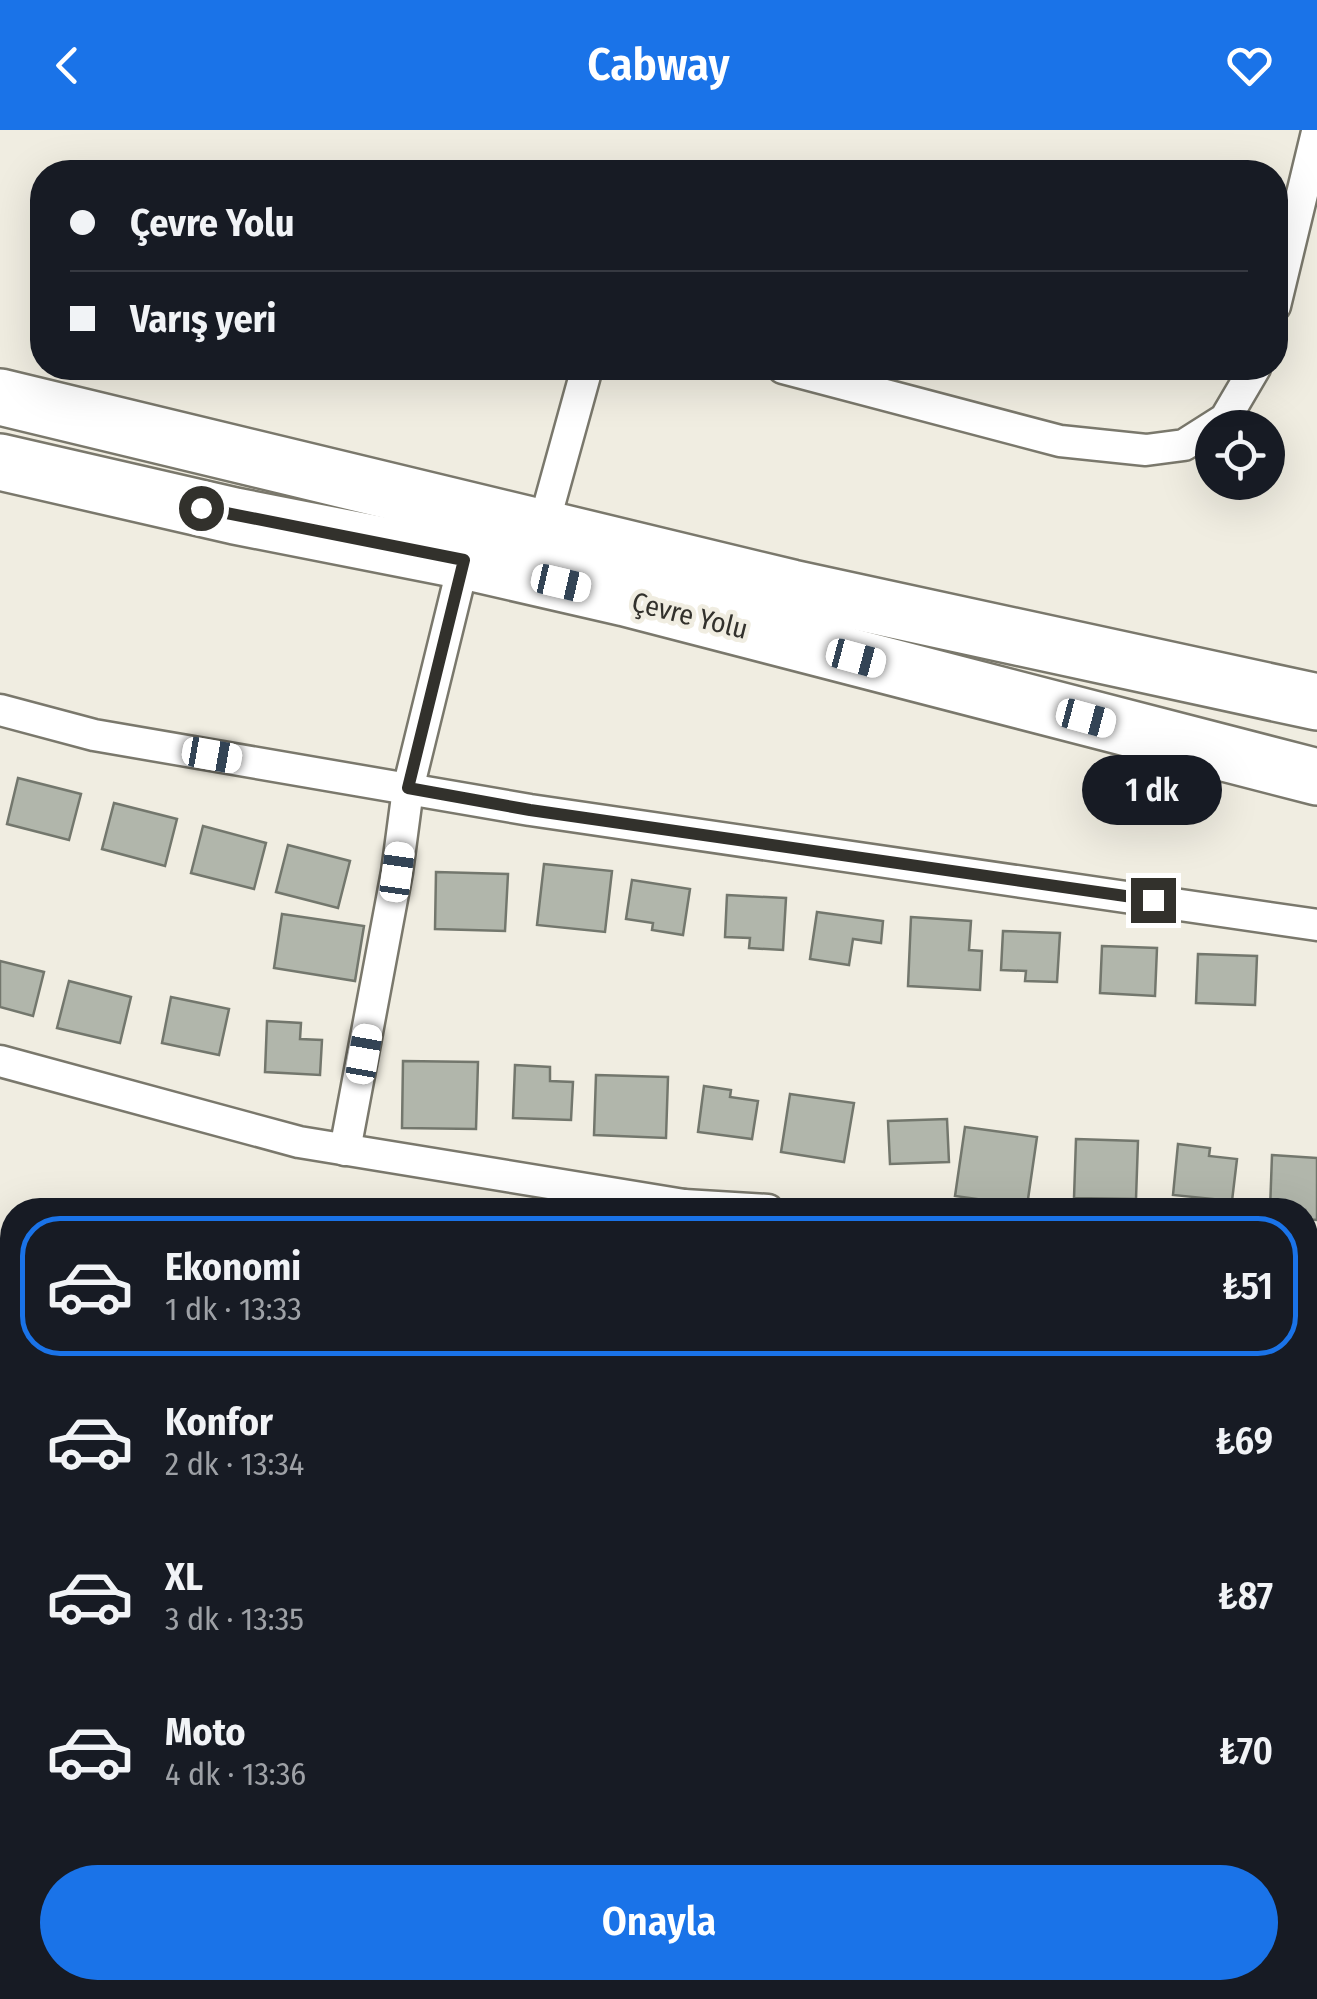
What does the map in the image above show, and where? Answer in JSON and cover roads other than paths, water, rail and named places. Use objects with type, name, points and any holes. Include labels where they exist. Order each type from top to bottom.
[{"type":"highway","name":"Çevre Yolu","points":[[0,397],[792,588],[1317,702]]},
{"type":"highway","name":"Çevre Yolu","points":[[0,462],[625,598],[1317,778]]},
{"type":"street","points":[[1288,252],[1317,132]]},
{"type":"street","points":[[543,526],[584,380]]},
{"type":"street","points":[[828,380],[1060,441],[1146,450],[1184,445],[1224,419],[1248,380]]},
{"type":"street","points":[[345,1150],[397,872],[408,788],[464,560]]},
{"type":"street","points":[[0,710],[94,734],[530,810],[1317,925]]},
{"type":"street","points":[[0,1061],[299,1142],[633,1198]]}]
